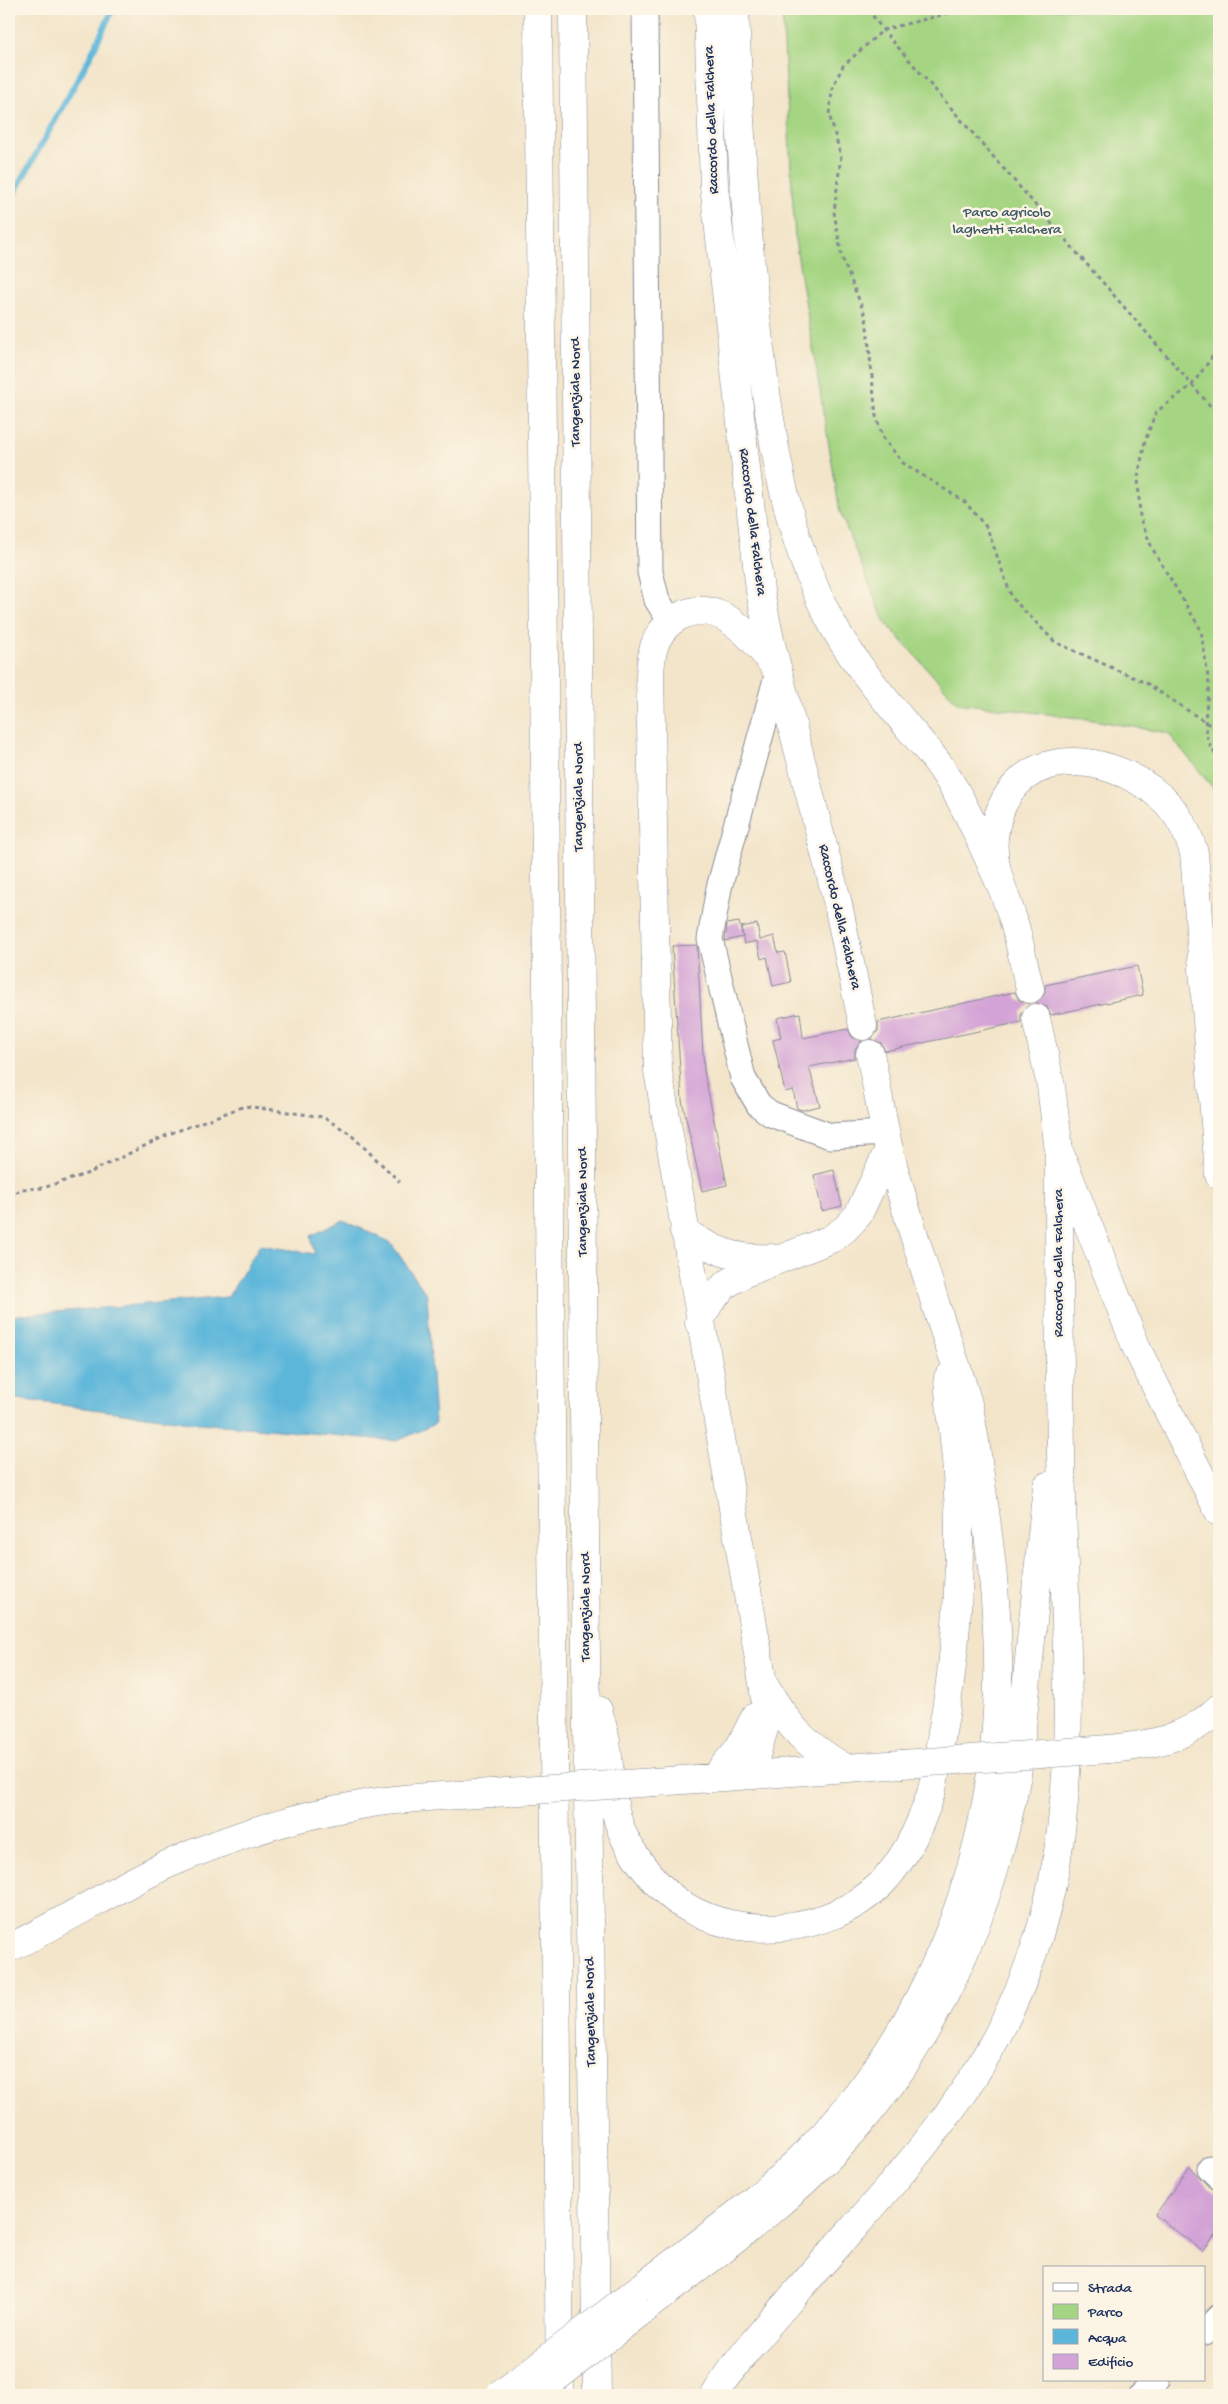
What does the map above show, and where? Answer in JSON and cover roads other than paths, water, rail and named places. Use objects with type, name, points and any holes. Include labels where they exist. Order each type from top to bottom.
[{"type":"highway","points":[[538,9],[560,2395]]},
{"type":"highway","name":"Tangenziale Nord","points":[[573,9],[586,1658],[597,2395]]},
{"type":"highway","name":"Raccordo della Falchera","points":[[708,9],[714,186],[760,591],[778,672],[838,904],[864,1026]]},
{"type":"highway","name":"Raccordo della Falchera","points":[[735,9],[739,112],[753,288],[767,403],[778,469],[793,526],[829,617],[850,652],[875,687],[939,764],[961,801],[1002,888]]},
{"type":"highway","points":[[750,1774],[767,1719],[763,1683],[658,1071],[652,831],[651,659],[657,636],[671,622],[682,614],[696,610],[708,610],[720,615],[761,647],[778,672]]},
{"type":"highway","points":[[1030,989],[993,849],[998,818],[1016,785],[1044,765],[1074,762],[1114,770],[1146,786],[1173,810],[1189,836],[1197,867],[1219,1175]]},
{"type":"highway","points":[[1036,1018],[1051,1086],[1059,1151],[1137,1349],[1219,1512]]},
{"type":"highway","points":[[534,2395],[638,2301],[780,2178],[812,2146],[842,2111],[884,2056],[922,1994],[938,1962],[964,1893],[976,1851],[990,1784],[997,1711],[998,1675],[992,1564],[981,1481],[968,1406],[888,1141],[870,1054]]},
{"type":"highway","points":[[700,1323],[710,1302],[725,1285],[745,1273],[831,1239],[845,1229],[858,1215],[888,1141]]},
{"type":"highway","name":"Raccordo della Falchera","points":[[1058,1375],[1059,1151]]},
{"type":"highway","points":[[684,1231],[702,1243],[726,1254],[749,1260],[785,1258]]},
{"type":"highway","points":[[586,1658],[606,1743],[615,1815],[629,1846],[644,1868],[660,1887],[683,1905],[709,1918],[769,1928],[796,1925],[825,1918],[852,1906],[878,1886],[900,1861],[917,1831],[931,1792],[950,1688],[959,1583],[959,1524],[957,1471],[949,1408],[947,1341]]},
{"type":"highway","points":[[500,2395],[773,2210],[841,2145],[869,2112],[918,2044],[938,2010],[971,1941],[1001,1848],[1017,1775],[1058,1375]]},
{"type":"highway","points":[[715,2395],[764,2330],[930,2138],[968,2086],[996,2038],[1024,1979],[1048,1904],[1060,1841],[1068,1735],[1058,1375]]},
{"type":"highway","points":[[763,1683],[796,1733],[812,1748],[845,1768]]},
{"type":"highway","points":[[714,1778],[746,1737],[754,1720],[763,1683]]},
{"type":"highway","points":[[9,1948],[123,1885],[215,1845],[314,1814],[362,1804],[1145,1745],[1179,1736],[1204,1722],[1219,1708]]},
{"type":"street","points":[[646,9],[650,572],[657,600],[671,622]]},
{"type":"street","points":[[778,672],[719,888],[710,939],[743,1078],[758,1105],[771,1114],[830,1136],[888,1141]]},
{"type":"street","points":[[1206,2330],[1219,2317]]},
{"type":"street","points":[[1142,2395],[1155,2382]]},
{"type":"water","points":[[343,1220],[390,1242],[427,1295],[435,1424],[397,1441],[191,1422],[9,1398],[9,1316],[228,1297],[260,1245],[315,1254],[311,1236]]},
{"type":"waterway","points":[[9,203],[90,57],[111,13],[115,9]]},
{"type":"park label","name":"Parco agricolo laghetti Falchera","points":[[1007,222]]}]
